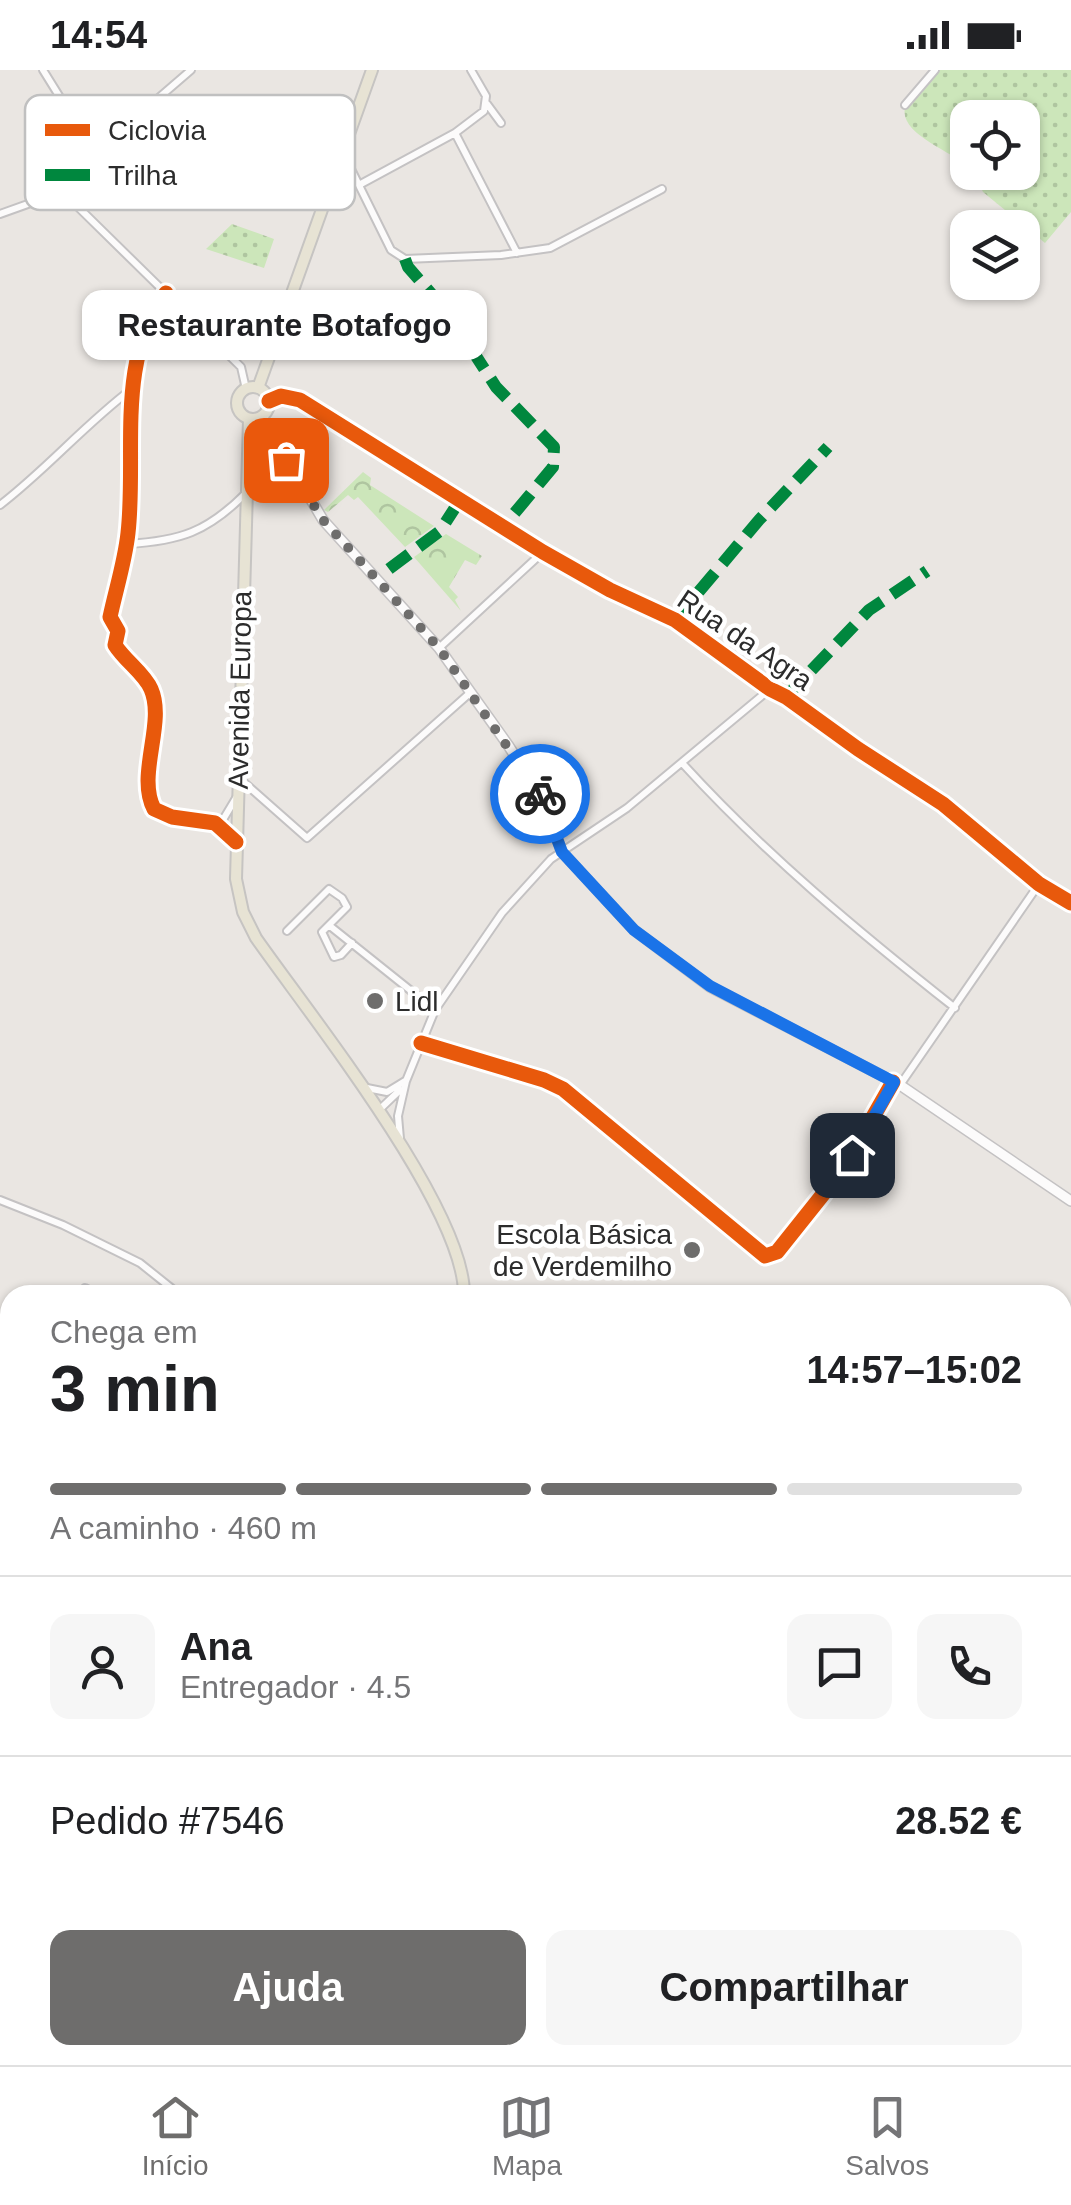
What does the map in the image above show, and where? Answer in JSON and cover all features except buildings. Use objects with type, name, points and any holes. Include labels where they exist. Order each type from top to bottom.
[{"type":"main road","name":"Avenida Europa","points":[[355,119],[372,70]]},
{"type":"main road","name":"Avenida Europa","points":[[321,210],[252,388],[239,395],[237,404],[241,414],[249,418],[236,879],[243,912],[256,938],[361,1085],[430,1194],[455,1248],[462,1285]]},
{"type":"main road","points":[[252,388],[265,393],[269,402],[262,416]]},
{"type":"main road","points":[[249,418],[262,416]]},
{"type":"main road","points":[[262,416],[323,520],[439,648],[471,692],[544,802],[562,852],[634,930],[710,986],[897,1083],[1071,1200]]},
{"type":"street","points":[[44,70],[59,95]]},
{"type":"street","points":[[162,95],[191,70]]},
{"type":"street","points":[[471,70],[501,123]]},
{"type":"street","points":[[905,104],[935,70]]},
{"type":"street","points":[[359,185],[455,133],[484,111],[487,104]]},
{"type":"street","points":[[455,133],[517,253]]},
{"type":"street","points":[[355,178],[397,256],[517,253],[550,248],[662,190]]},
{"type":"street","points":[[0,214],[25,205]]},
{"type":"street","points":[[81,210],[241,367],[252,388]]},
{"type":"street","points":[[166,294],[152,311],[140,338],[127,544],[110,616],[118,631],[115,646],[152,690],[150,801],[154,809],[172,818],[215,823],[236,842]]},
{"type":"street","points":[[0,505],[101,412],[134,388]]},
{"type":"street","name":"Rua da Agra","points":[[269,402],[281,396],[300,400],[543,552],[610,590],[675,620],[770,690],[943,804],[1039,884],[1071,903]]},
{"type":"street","points":[[127,544],[188,536],[227,512],[245,494]]},
{"type":"street","points":[[439,648],[543,552]]},
{"type":"street","points":[[403,1152],[398,1130],[400,1104],[435,1010],[502,913],[551,859],[593,833],[683,764],[770,690]]},
{"type":"street","points":[[238,777],[307,838],[471,692]]},
{"type":"street","points":[[683,764],[778,859],[955,1008]]},
{"type":"street","points":[[215,823],[230,810],[238,794]]},
{"type":"street","points":[[422,1043],[563,1089],[765,1256],[777,1252],[826,1193],[897,1083],[955,1008],[1039,884]]},
{"type":"street","points":[[287,931],[329,889],[347,907],[322,932],[334,956],[342,954],[352,942]]},
{"type":"street","points":[[330,926],[435,1010]]},
{"type":"street","points":[[361,1085],[374,1092],[387,1092],[406,1081]]},
{"type":"street","points":[[378,1111],[406,1081]]},
{"type":"street","points":[[378,1111],[400,1104]]},
{"type":"street","points":[[0,1200],[63,1225],[140,1263],[168,1285]]},
{"type":"green space","points":[[935,70],[1071,70],[1071,212],[1045,243],[1040,239],[1040,210],[1005,210],[982,190],[1040,190],[1040,100],[950,100],[950,155],[910,126],[905,108],[913,93]]},
{"type":"green space","points":[[232,224],[274,239],[264,268],[206,249]]},
{"type":"green space","points":[[363,472],[371,478],[370,485],[434,526],[405,547],[358,497],[354,500],[348,495],[328,512],[324,510]]},
{"type":"green space","points":[[446,534],[482,556],[476,565],[465,560],[449,587],[458,597],[455,600],[461,611],[414,557]]},
{"type":"marked path","points":[[405,259],[448,313],[496,387],[554,447],[553,467],[503,527]]},
{"type":"marked path","points":[[675,620],[759,520],[828,447]]},
{"type":"marked path","points":[[389,569],[440,531],[460,500]]},
{"type":"marked path","points":[[786,697],[869,610],[927,571]]},
{"type":"cycle path","points":[[166,293],[150,320],[134,378],[128,533],[110,617],[118,631],[115,645],[148,683],[155,703],[148,781],[154,809],[172,817],[215,823],[236,842]]},
{"type":"cycle path","points":[[269,401],[281,396],[300,400],[543,552],[610,590],[675,620],[770,689],[943,804],[1039,884],[1071,903]]},
{"type":"cycle path","points":[[421,1043],[563,1089],[765,1256],[777,1252],[844,1168],[893,1082]]},
{"type":"way so far","points":[[286,460],[323,520],[439,648],[540,794]]},
{"type":"place","name":"Restaurante Botafogo","points":[[286,460]]},
{"type":"place","name":"Lidl","points":[[375,1001]]},
{"type":"place","name":"Escola Básica de Verdemilho","points":[[692,1250]]},
{"type":"route","points":[[540,794],[562,852],[634,930],[710,986],[894,1082],[852,1155]]}]
